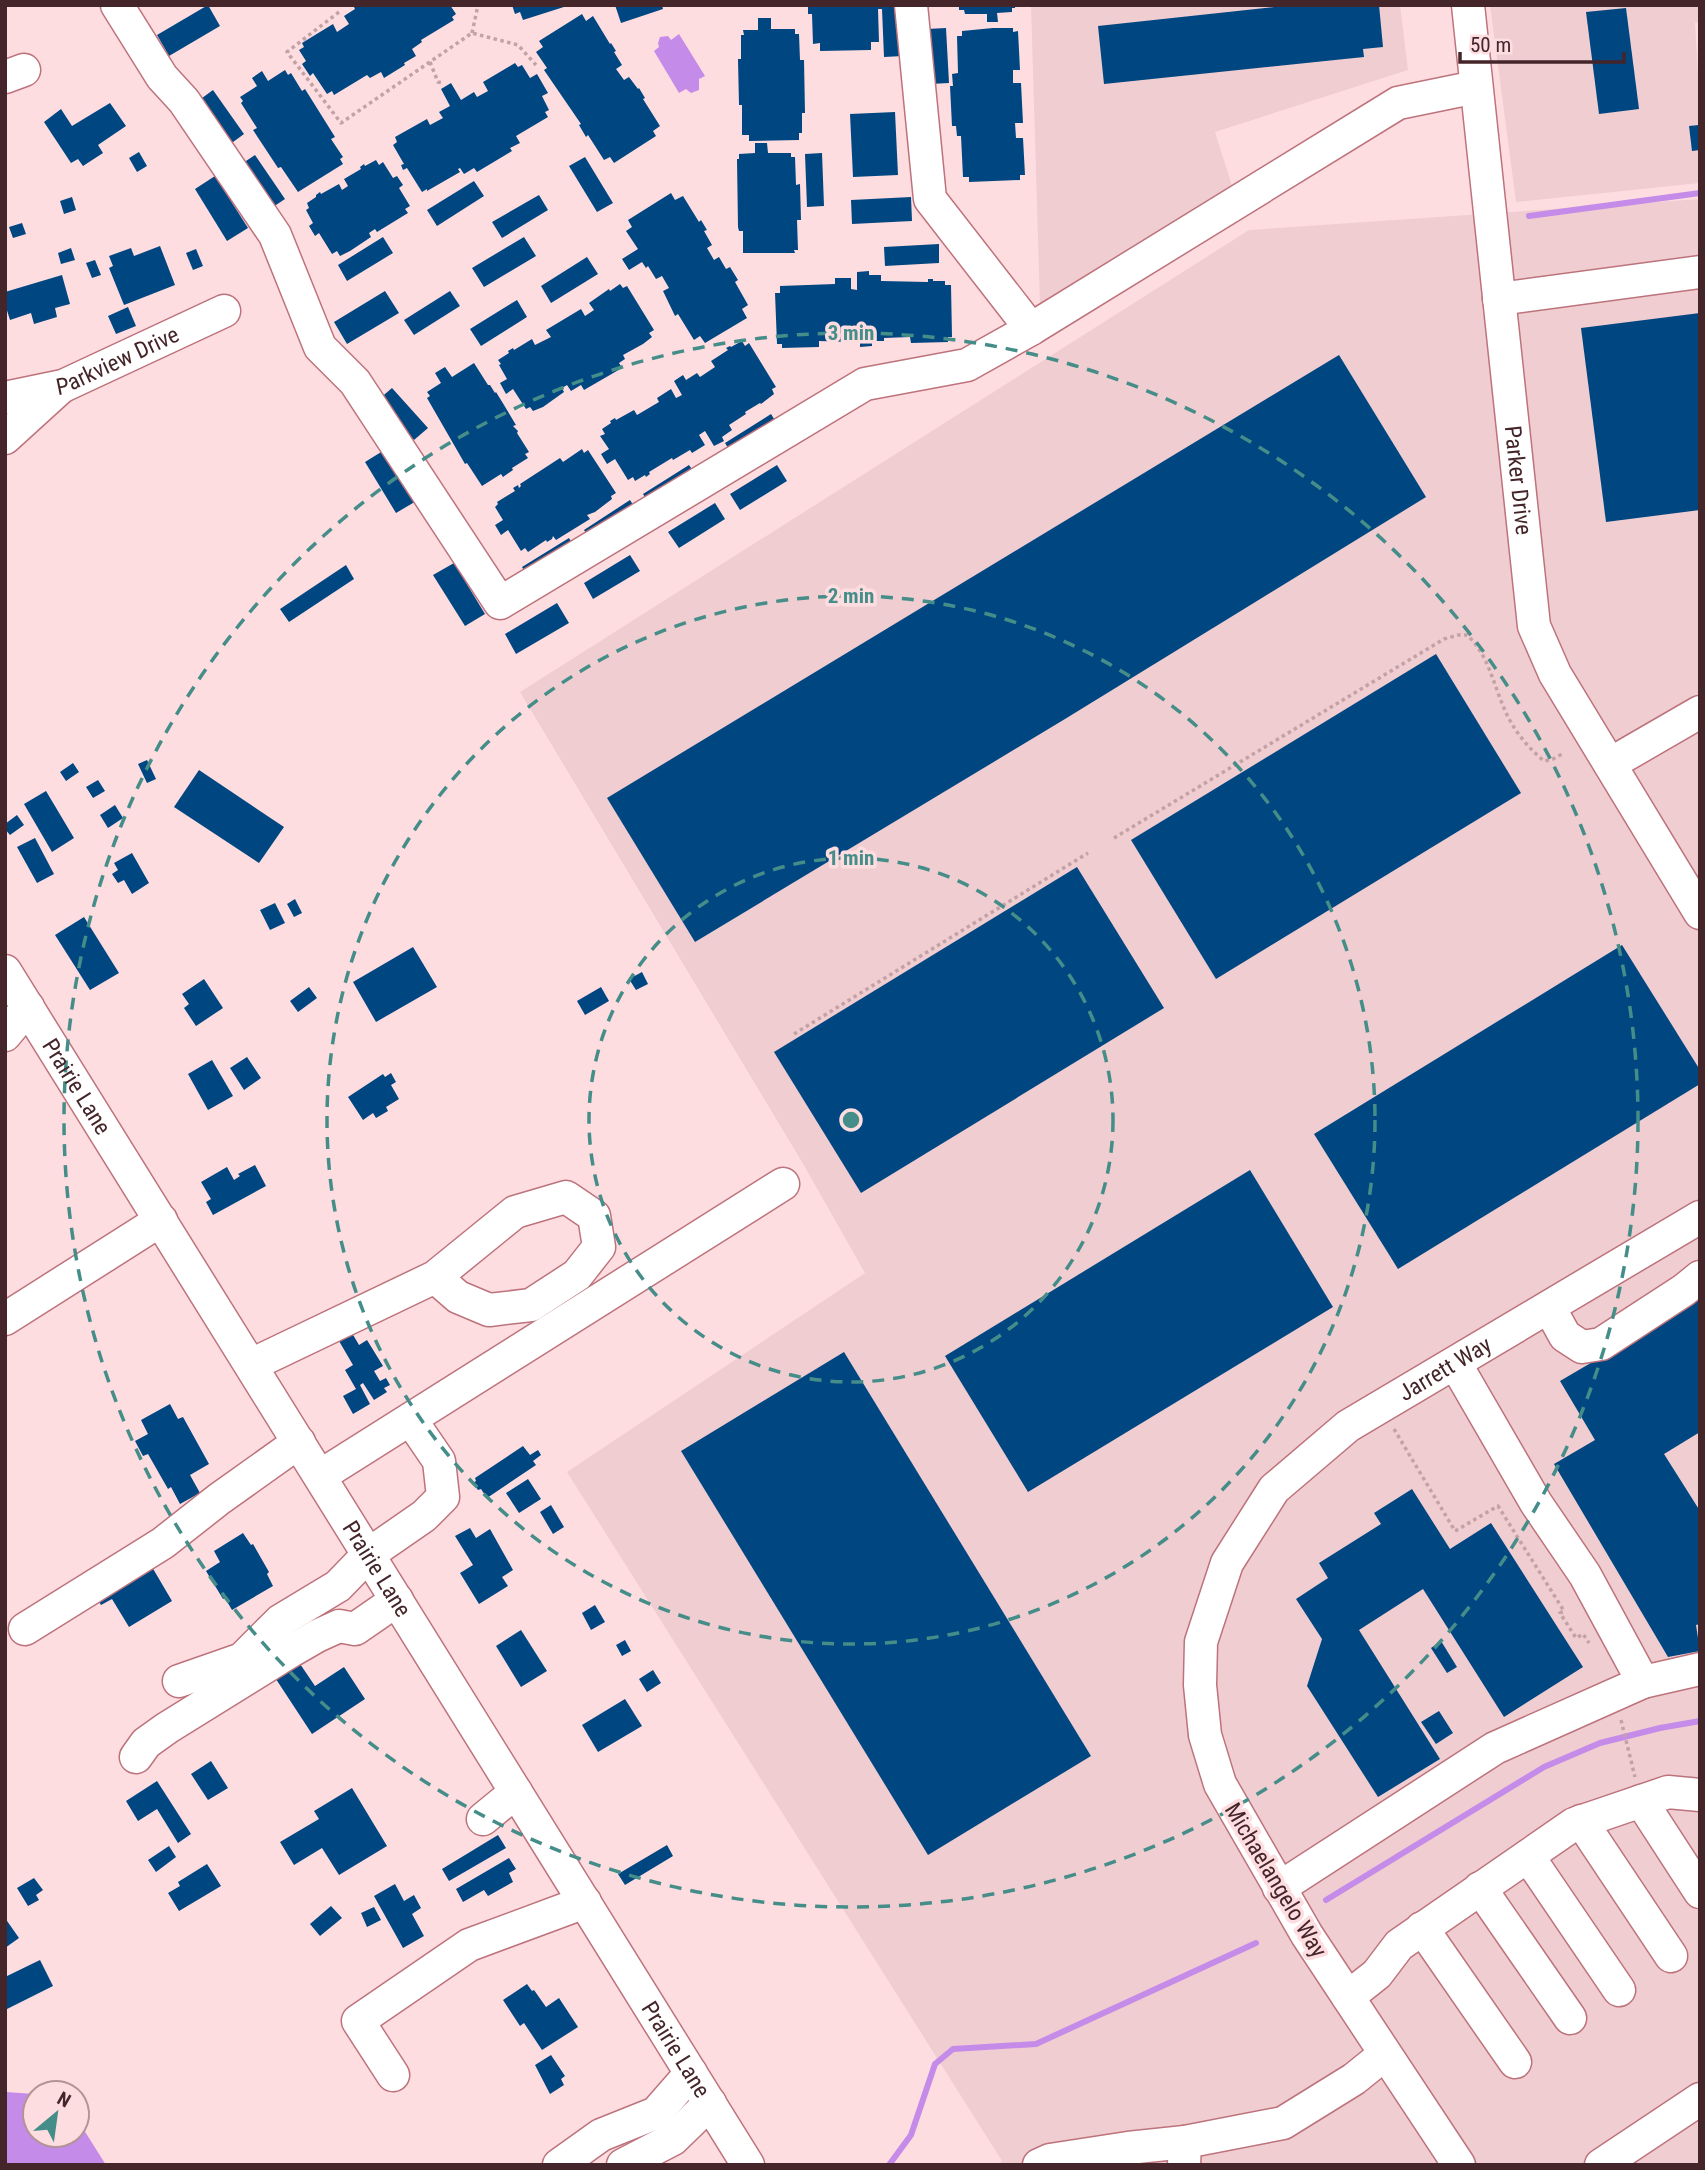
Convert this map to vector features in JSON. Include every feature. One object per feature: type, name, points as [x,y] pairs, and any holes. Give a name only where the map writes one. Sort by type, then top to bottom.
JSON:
[{"type":"street","points":[[117,5],[162,77],[184,101],[275,235],[320,347],[355,382],[500,603],[865,384],[967,365],[1398,103],[1476,87]]},
{"type":"street","points":[[911,5],[930,199],[1031,328]]},
{"type":"street","name":"Parker Drive","points":[[1468,5],[1534,626],[1555,674],[1700,913]]},
{"type":"street","points":[[1499,299],[1700,272]]},
{"type":"street","name":"Parkview Drive","points":[[5,398],[63,386],[224,311]]},
{"type":"street","points":[[5,438],[63,386]]},
{"type":"street","points":[[1610,764],[1700,712]]},
{"type":"street","name":"Prairie Lane","points":[[5,971],[748,2165]]},
{"type":"street","points":[[5,1035],[28,1007]]},
{"type":"street","points":[[320,1476],[783,1184]]},
{"type":"street","points":[[251,1365],[435,1277],[515,1212],[566,1197],[594,1216],[599,1247],[577,1275],[531,1305],[489,1310],[458,1297],[435,1277]]},
{"type":"street","points":[[5,1319],[161,1220]]},
{"type":"street","name":"Jarrett Way","points":[[1227,1563],[1274,1489],[1348,1426],[1549,1307],[1695,1230]]},
{"type":"street","points":[[1549,1307],[1565,1336],[1582,1347],[1601,1344],[1700,1277]]},
{"type":"street","points":[[1455,1363],[1536,1503],[1585,1574],[1643,1682]]},
{"type":"street","points":[[179,1681],[242,1659],[280,1621],[338,1586],[369,1554],[424,1517],[443,1497],[439,1461],[411,1420]]},
{"type":"street","points":[[25,1629],[163,1543],[299,1442]]},
{"type":"street","name":"Michaelangelo Way","points":[[1227,1563],[1201,1642],[1200,1685],[1205,1735],[1220,1784],[1279,1888],[1459,2165]]},
{"type":"street","points":[[136,1757],[146,1743],[167,1728],[291,1651],[340,1626],[355,1629],[397,1600]]},
{"type":"street","points":[[1279,1888],[1495,1748],[1643,1682],[1700,1669]]},
{"type":"street","points":[[482,1819],[516,1792]]},
{"type":"street","points":[[1348,1997],[1377,1974],[1399,1945],[1574,1824],[1668,1792],[1700,1796]]},
{"type":"street","points":[[1641,1801],[1700,1892]]},
{"type":"street","points":[[1581,1822],[1671,1956]]},
{"type":"street","points":[[1528,1856],[1619,1990]]},
{"type":"street","points":[[1480,1888],[1570,2018]]},
{"type":"street","points":[[393,2075],[358,2021],[469,1945],[585,1902]]},
{"type":"street","points":[[1422,1928],[1515,2063]]},
{"type":"street","points":[[1039,2165],[1049,2160],[1184,2153],[1283,2123],[1354,2079],[1385,2054]]},
{"type":"street","points":[[559,2165],[601,2135],[656,2113],[691,2073]]},
{"type":"street","points":[[1601,2165],[1700,2099]]},
{"type":"street","points":[[623,2165],[673,2139],[710,2103]]},
{"type":"path","points":[[339,12],[287,52],[341,122],[472,33],[478,5]]},
{"type":"path","points":[[472,33],[518,45],[536,65]]},
{"type":"path","points":[[430,62],[439,82],[443,83]]},
{"type":"path","points":[[1114,838],[1444,639],[1458,635],[1467,635],[1474,641],[1484,657],[1504,709],[1535,754],[1544,761],[1562,754]]},
{"type":"path","points":[[794,1034],[1088,853]]},
{"type":"path","points":[[1394,1429],[1455,1531],[1497,1506],[1564,1611],[1560,1613],[1576,1638],[1583,1634],[1591,1645]]},
{"type":"path","points":[[1621,1720],[1634,1770]]},
{"type":"shaded area","points":[[1031,5],[1400,5],[1408,70],[1215,132],[1234,192],[1040,306]]},
{"type":"shaded area","points":[[1490,5],[1700,5],[1700,22],[1695,23],[1700,106],[1700,183],[1516,202]]},
{"type":"shaded area","points":[[679,34],[705,76],[699,79],[699,90],[691,93],[686,89],[679,93],[654,51],[659,47],[660,37],[668,36],[671,40]]},
{"type":"shaded area","points":[[1700,199],[1700,2165],[998,2165],[1002,2161],[567,1472],[865,1273],[802,1162],[520,692],[1249,230]]},
{"type":"shaded area","points":[[6,2092],[21,2093],[21,2149],[91,2149],[91,2141],[106,2165],[5,2165]]},
{"type":"building","points":[[208,5],[220,26],[169,56],[157,35]]},
{"type":"building","points":[[353,5],[450,5],[456,14],[452,17],[454,20],[421,40],[422,42],[412,49],[416,56],[404,63],[405,65],[384,78],[381,72],[370,78],[367,75],[334,95],[332,91],[327,94],[313,73],[310,76],[302,64],[306,61],[299,50],[304,47],[302,43],[333,24],[337,32],[349,24],[344,16],[355,9]]},
{"type":"building","points":[[512,5],[567,6],[523,20],[520,12],[515,14]]},
{"type":"building","points":[[615,5],[662,5],[663,9],[621,23]]},
{"type":"building","points":[[808,5],[900,5],[903,56],[884,57],[882,9],[878,9],[879,42],[871,42],[871,50],[820,51],[820,43],[813,44],[812,14],[808,14]]},
{"type":"building","points":[[959,5],[1015,5],[1015,8],[1012,8],[1012,12],[997,13],[998,22],[987,22],[987,14],[965,14],[964,10],[959,10]]},
{"type":"building","points":[[1293,5],[1379,5],[1383,47],[1363,49],[1364,57],[1104,84],[1098,26]]},
{"type":"building","points":[[1626,8],[1639,109],[1599,114],[1586,12]]},
{"type":"building","points":[[582,14],[586,21],[593,16],[616,51],[614,52],[622,65],[616,69],[624,80],[629,77],[639,88],[660,126],[653,131],[656,136],[614,163],[610,157],[604,160],[588,135],[586,137],[579,125],[581,124],[544,70],[547,68],[536,52],[543,47],[539,41]]},
{"type":"building","points":[[758,18],[771,18],[771,29],[795,29],[795,34],[799,34],[800,60],[804,60],[805,113],[802,113],[802,133],[799,133],[799,140],[749,141],[749,135],[742,135],[738,59],[741,59],[741,35],[744,35],[743,30],[758,30]]},
{"type":"building","points":[[946,28],[949,83],[930,84],[927,29]]},
{"type":"building","points":[[1013,28],[1013,32],[1018,31],[1020,70],[1013,70],[1013,83],[1021,83],[1023,123],[1015,123],[1016,138],[1023,138],[1025,175],[1020,175],[1020,180],[969,182],[969,177],[963,177],[961,136],[957,136],[956,126],[952,126],[950,86],[953,86],[952,74],[958,73],[957,36],[962,36],[962,31]]},
{"type":"building","points":[[515,63],[518,67],[522,65],[530,78],[537,74],[548,93],[542,96],[549,110],[545,112],[548,117],[516,136],[520,143],[510,148],[512,151],[477,172],[474,168],[464,174],[460,168],[460,172],[422,192],[407,168],[403,170],[401,165],[404,164],[393,145],[397,142],[395,137],[427,119],[430,125],[443,118],[439,112],[450,106],[441,89],[451,83],[461,100],[474,92],[477,97],[488,91],[483,82]]},
{"type":"building","points":[[285,70],[288,75],[291,73],[302,91],[305,89],[335,137],[331,139],[343,157],[340,159],[343,164],[298,192],[253,130],[257,128],[240,97],[257,86],[252,78],[262,71],[268,81]]},
{"type":"building","points":[[213,90],[244,134],[229,145],[198,101]]},
{"type":"building","points":[[110,103],[126,126],[98,145],[103,153],[83,166],[78,159],[71,163],[44,122],[61,109],[72,126]]},
{"type":"building","points":[[895,112],[898,175],[853,177],[850,114]]},
{"type":"building","points":[[1699,125],[1700,150],[1692,151],[1689,126]]},
{"type":"building","points":[[755,143],[767,143],[768,153],[791,153],[791,157],[795,157],[796,185],[800,184],[801,220],[797,220],[798,250],[794,250],[795,253],[743,253],[743,231],[739,231],[738,227],[737,159],[739,154],[755,153]]},
{"type":"building","points":[[139,152],[147,166],[137,172],[129,158]]},
{"type":"building","points":[[822,153],[824,206],[807,207],[805,154]]},
{"type":"building","points":[[255,155],[285,199],[270,209],[240,165]]},
{"type":"building","points":[[585,157],[613,203],[597,212],[569,166]]},
{"type":"building","points":[[376,160],[379,165],[383,162],[393,178],[397,176],[403,185],[399,188],[410,206],[405,209],[408,213],[377,232],[375,229],[369,233],[371,237],[350,251],[340,256],[337,251],[332,254],[319,233],[315,236],[309,226],[313,223],[306,210],[309,208],[307,203],[320,192],[321,194],[339,184],[342,190],[348,186],[344,179],[361,169],[364,164],[365,166]]},
{"type":"building","points":[[215,176],[248,228],[227,241],[195,189]]},
{"type":"building","points":[[474,181],[484,196],[437,226],[427,210]]},
{"type":"building","points":[[671,193],[675,200],[683,196],[699,222],[701,220],[712,245],[707,248],[714,260],[719,257],[726,269],[730,267],[748,305],[742,309],[747,318],[705,343],[700,336],[694,340],[678,314],[675,316],[663,291],[669,288],[662,276],[656,279],[642,262],[629,270],[622,259],[638,249],[626,231],[632,227],[628,220]]},
{"type":"building","points":[[539,195],[548,210],[502,238],[492,222]]},
{"type":"building","points":[[72,197],[76,210],[64,214],[60,201]]},
{"type":"building","points":[[911,197],[912,221],[852,224],[851,200]]},
{"type":"building","points":[[22,223],[26,234],[13,238],[9,227]]},
{"type":"building","points":[[383,237],[393,253],[347,281],[338,265]]},
{"type":"building","points":[[524,237],[536,256],[484,287],[472,268]]},
{"type":"building","points":[[939,244],[939,263],[885,266],[884,247]]},
{"type":"building","points":[[160,246],[175,285],[124,305],[109,268],[113,266],[109,256],[131,248],[134,256]]},
{"type":"building","points":[[71,248],[75,260],[61,264],[58,253]]},
{"type":"building","points":[[196,249],[203,266],[193,270],[186,253]]},
{"type":"building","points":[[587,257],[598,274],[551,303],[541,286]]},
{"type":"building","points":[[95,260],[101,275],[92,278],[86,263]]},
{"type":"building","points":[[869,271],[869,275],[881,275],[881,281],[928,282],[928,279],[933,279],[951,285],[952,337],[948,337],[948,342],[911,343],[910,337],[884,338],[884,341],[872,341],[872,346],[860,347],[860,330],[852,330],[852,342],[819,341],[819,347],[782,348],[782,344],[777,344],[775,293],[780,293],[780,286],[835,284],[835,278],[851,278],[851,289],[857,290],[857,272]]},
{"type":"building","points":[[62,275],[70,304],[55,308],[57,317],[34,324],[31,313],[10,320],[5,304],[5,292]]},
{"type":"building","points":[[620,284],[623,288],[627,286],[654,330],[649,333],[652,337],[623,355],[625,359],[619,363],[622,368],[584,390],[581,385],[571,391],[567,385],[562,388],[564,392],[533,411],[530,407],[526,409],[513,389],[506,394],[500,383],[507,379],[498,360],[509,353],[508,351],[532,339],[535,345],[551,337],[546,330],[581,309],[585,316],[594,310],[589,303]]},
{"type":"building","points":[[385,291],[399,313],[347,344],[334,322]]},
{"type":"building","points":[[450,291],[460,306],[414,335],[404,320]]},
{"type":"building","points":[[517,300],[527,317],[481,346],[470,329]]},
{"type":"building","points":[[128,307],[136,326],[116,334],[108,316]]},
{"type":"building","points":[[1700,313],[1700,510],[1606,522],[1581,328]]},
{"type":"building","points":[[742,341],[745,346],[749,343],[776,387],[772,389],[774,394],[729,425],[732,430],[722,437],[724,441],[714,446],[705,431],[699,435],[705,445],[692,453],[690,450],[673,460],[672,458],[649,472],[646,477],[645,475],[635,481],[633,477],[628,480],[615,459],[607,464],[601,454],[609,449],[600,436],[605,434],[602,429],[611,423],[610,421],[634,410],[637,415],[659,402],[657,398],[671,389],[676,398],[682,395],[674,381],[683,375],[686,380],[697,373],[700,377],[715,367],[711,361],[728,350],[726,348]]},
{"type":"building","points":[[1339,355],[1426,497],[695,942],[607,798]]},
{"type":"building","points":[[474,363],[488,385],[496,392],[529,452],[525,454],[528,458],[512,468],[513,470],[482,486],[467,463],[465,464],[427,398],[430,396],[427,392],[441,383],[435,373],[445,367],[452,377]]},
{"type":"building","points":[[392,388],[428,428],[414,440],[378,400]]},
{"type":"building","points":[[771,414],[781,430],[735,459],[725,443]]},
{"type":"building","points":[[386,449],[418,500],[396,513],[365,462]]},
{"type":"building","points":[[582,449],[584,453],[588,450],[616,493],[595,512],[587,515],[590,519],[556,540],[553,536],[528,552],[525,548],[521,551],[508,530],[501,535],[495,525],[503,520],[495,507],[497,502],[515,491],[513,488],[518,485],[519,488],[520,484],[560,458],[563,462]]},
{"type":"building","points":[[689,465],[700,481],[653,510],[643,494]]},
{"type":"building","points":[[777,465],[787,481],[740,510],[730,494]]},
{"type":"building","points":[[630,500],[641,517],[594,546],[584,530]]},
{"type":"building","points":[[715,503],[725,519],[679,548],[668,532]]},
{"type":"building","points":[[569,538],[579,555],[532,584],[522,567]]},
{"type":"building","points":[[630,555],[640,571],[593,599],[584,583]]},
{"type":"building","points":[[454,563],[485,614],[465,626],[433,575]]},
{"type":"building","points":[[346,565],[354,579],[289,622],[280,609]]},
{"type":"building","points":[[557,603],[569,623],[516,654],[505,634]]},
{"type":"building","points":[[1436,654],[1521,793],[1216,979],[1131,840]]},
{"type":"building","points":[[147,760],[156,779],[147,783],[138,764]]},
{"type":"building","points":[[73,763],[79,772],[66,781],[60,772]]},
{"type":"building","points":[[199,770],[284,827],[259,863],[174,807]]},
{"type":"building","points":[[98,780],[105,791],[93,798],[86,787]]},
{"type":"building","points":[[46,791],[74,838],[52,852],[24,804]]},
{"type":"building","points":[[115,805],[123,818],[108,828],[100,815]]},
{"type":"building","points":[[17,815],[24,825],[10,835],[5,824]]},
{"type":"building","points":[[35,838],[54,874],[37,883],[17,847]]},
{"type":"building","points":[[132,853],[149,883],[132,894],[124,880],[118,883],[112,874],[118,870],[114,863]]},
{"type":"building","points":[[1077,867],[1164,1008],[861,1193],[774,1052]]},
{"type":"building","points":[[295,899],[302,913],[294,917],[287,904]]},
{"type":"building","points":[[275,903],[285,923],[270,930],[260,910]]},
{"type":"building","points":[[84,917],[119,973],[90,990],[55,935]]},
{"type":"building","points":[[1622,945],[1700,1070],[1700,1084],[1398,1269],[1314,1134]]},
{"type":"building","points":[[413,947],[437,987],[376,1022],[353,982]]},
{"type":"building","points":[[642,972],[648,984],[636,990],[629,979]]},
{"type":"building","points":[[204,979],[223,1008],[196,1026],[184,1008],[189,1004],[182,994]]},
{"type":"building","points":[[309,987],[317,998],[298,1012],[290,1001]]},
{"type":"building","points":[[601,987],[609,1001],[585,1015],[577,1001]]},
{"type":"building","points":[[247,1057],[261,1078],[244,1090],[230,1068]]},
{"type":"building","points":[[212,1060],[233,1096],[208,1110],[188,1074]]},
{"type":"building","points":[[391,1073],[396,1082],[391,1085],[399,1099],[386,1107],[388,1111],[376,1118],[373,1113],[363,1120],[348,1097],[383,1074],[385,1077]]},
{"type":"building","points":[[255,1165],[266,1186],[213,1215],[206,1202],[211,1199],[201,1182],[227,1167],[234,1180],[240,1176],[238,1174]]},
{"type":"building","points":[[1250,1170],[1333,1307],[1028,1492],[945,1356]]},
{"type":"building","points":[[1700,1299],[1700,1432],[1664,1454],[1700,1511],[1700,1624],[1696,1625],[1700,1651],[1668,1657],[1554,1464],[1595,1440],[1560,1381]]},
{"type":"building","points":[[352,1333],[359,1345],[367,1340],[383,1366],[374,1371],[380,1381],[386,1378],[390,1385],[384,1388],[387,1392],[374,1400],[363,1383],[360,1385],[370,1404],[353,1414],[343,1396],[356,1389],[345,1370],[353,1365],[339,1341]]},
{"type":"building","points":[[844,1352],[1091,1756],[928,1855],[681,1451]]},
{"type":"building","points":[[170,1404],[178,1419],[183,1417],[209,1464],[190,1475],[200,1493],[180,1504],[148,1454],[143,1456],[135,1441],[148,1434],[141,1420]]},
{"type":"building","points":[[523,1446],[530,1455],[538,1450],[541,1455],[533,1461],[536,1465],[487,1498],[473,1483],[475,1478]]},
{"type":"building","points":[[528,1479],[541,1499],[519,1513],[506,1493]]},
{"type":"building","points":[[1412,1489],[1450,1549],[1491,1523],[1583,1667],[1504,1717],[1423,1589],[1359,1630],[1440,1759],[1378,1797],[1307,1686],[1322,1639],[1296,1599],[1328,1578],[1319,1563],[1381,1524],[1374,1513]]},
{"type":"building","points":[[551,1505],[564,1527],[553,1534],[540,1512]]},
{"type":"building","points":[[470,1528],[476,1538],[490,1529],[513,1570],[502,1577],[508,1586],[479,1604],[460,1573],[473,1565],[455,1536]]},
{"type":"building","points":[[243,1533],[251,1545],[253,1544],[269,1572],[267,1574],[273,1586],[232,1610],[206,1571],[220,1562],[214,1551]]},
{"type":"building","points":[[152,1567],[172,1601],[129,1627],[112,1599],[101,1605],[98,1600]]},
{"type":"building","points":[[595,1605],[605,1622],[591,1630],[582,1613]]},
{"type":"building","points":[[521,1630],[547,1671],[521,1687],[496,1646]]},
{"type":"building","points":[[625,1640],[631,1651],[622,1656],[616,1645]]},
{"type":"building","points":[[1441,1641],[1457,1667],[1447,1673],[1431,1648]]},
{"type":"building","points":[[296,1658],[315,1686],[344,1667],[365,1699],[312,1734],[272,1673]]},
{"type":"building","points":[[653,1670],[661,1683],[647,1692],[639,1679]]},
{"type":"building","points":[[625,1699],[642,1726],[598,1752],[582,1725]]},
{"type":"building","points":[[1439,1711],[1453,1733],[1436,1744],[1421,1722]]},
{"type":"building","points":[[211,1761],[228,1788],[208,1800],[191,1774]]},
{"type":"building","points":[[157,1781],[191,1834],[178,1843],[157,1809],[138,1821],[126,1801]]},
{"type":"building","points":[[352,1788],[387,1846],[339,1875],[322,1848],[294,1865],[280,1842],[319,1819],[314,1811]]},
{"type":"building","points":[[498,1835],[506,1848],[449,1881],[442,1869]]},
{"type":"building","points":[[667,1845],[673,1856],[625,1885],[618,1874]]},
{"type":"building","points":[[169,1846],[176,1857],[156,1872],[148,1860]]},
{"type":"building","points":[[509,1858],[516,1869],[509,1873],[513,1882],[488,1896],[484,1890],[463,1902],[456,1889]]},
{"type":"building","points":[[207,1864],[221,1886],[179,1911],[168,1893],[180,1886],[178,1882]]},
{"type":"building","points":[[34,1878],[43,1890],[36,1895],[39,1900],[28,1906],[17,1888]]},
{"type":"building","points":[[395,1884],[404,1901],[414,1895],[421,1908],[412,1914],[424,1936],[403,1948],[374,1896]]},
{"type":"building","points":[[331,1906],[342,1918],[320,1936],[310,1924]]},
{"type":"building","points":[[374,1907],[381,1920],[367,1927],[361,1913]]},
{"type":"building","points":[[5,1918],[19,1938],[5,1948]]},
{"type":"building","points":[[40,1960],[53,1986],[5,2010],[5,1977]]},
{"type":"building","points":[[527,1984],[546,2007],[559,1998],[578,2027],[542,2050],[524,2023],[520,2026],[503,2000]]},
{"type":"building","points":[[551,2055],[565,2076],[561,2079],[564,2085],[550,2094],[535,2065]]},
{"type":"waterway","points":[[1529,216],[1700,193]]},
{"type":"waterway","points":[[1326,1900],[1544,1767],[1600,1743],[1700,1721]]},
{"type":"waterway","points":[[889,2165],[911,2135],[935,2064],[953,2049],[1036,2044],[1256,1943]]}]
